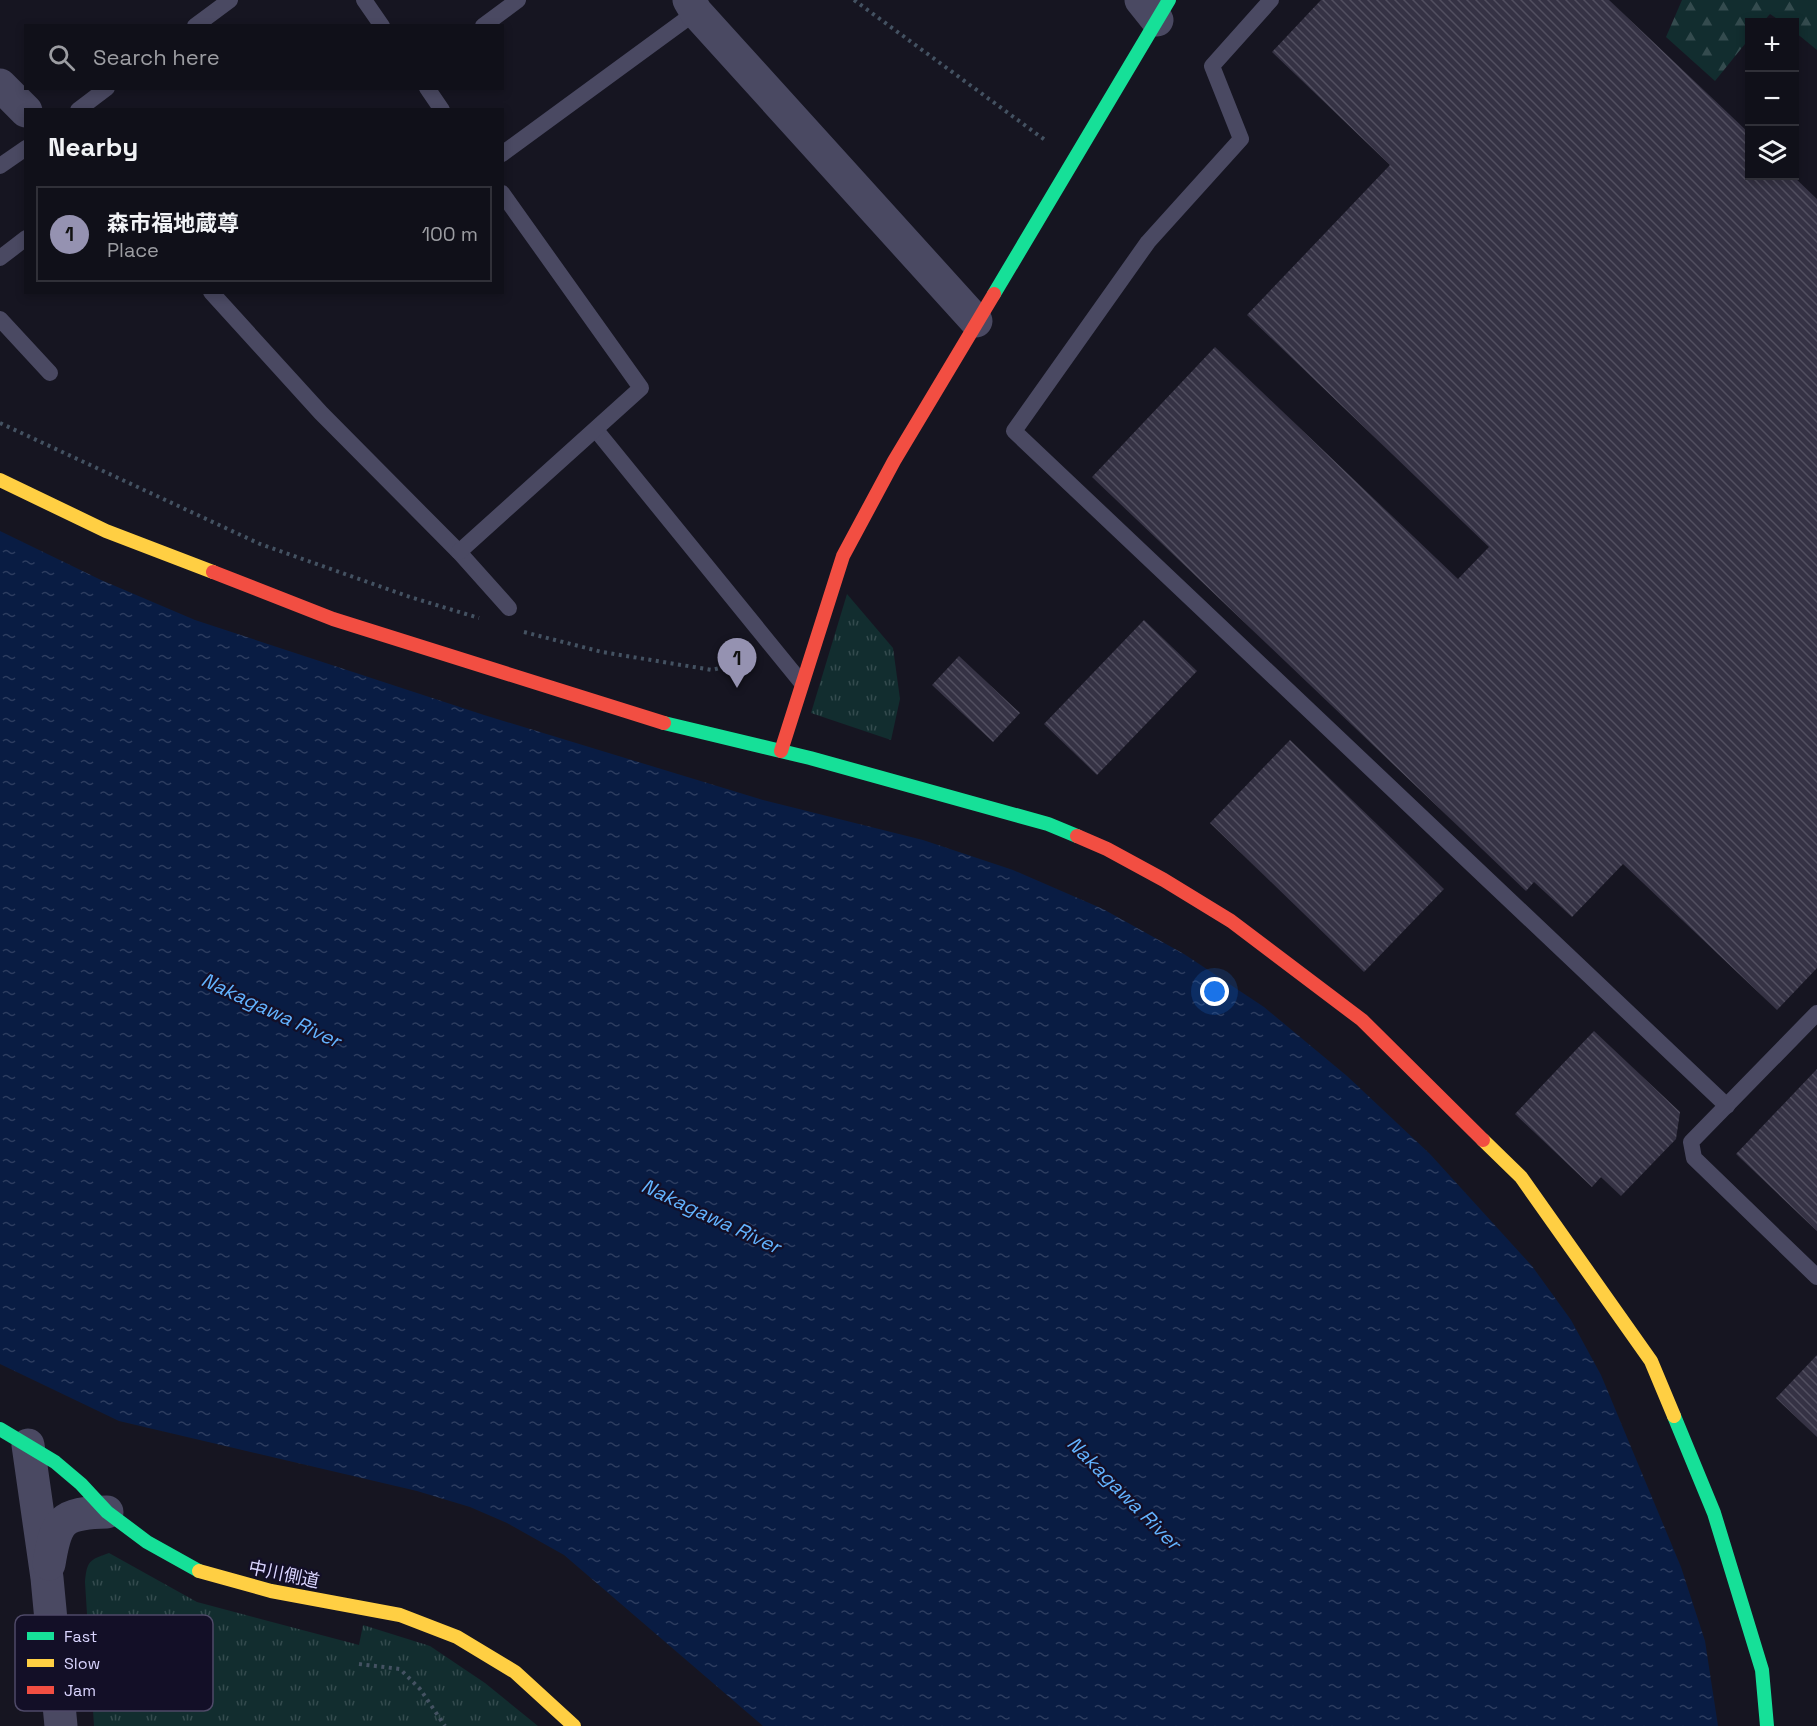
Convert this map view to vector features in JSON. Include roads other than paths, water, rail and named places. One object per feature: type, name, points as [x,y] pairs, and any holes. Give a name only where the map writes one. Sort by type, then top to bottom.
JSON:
[{"type":"street","points":[[693,6],[976,321]]},
{"type":"street","points":[[781,751],[801,682],[843,556],[894,461],[1073,160],[1156,7]]},
{"type":"street","points":[[0,85],[24,109]]},
{"type":"street","points":[[0,480],[106,531],[333,619],[660,721],[781,751],[1048,824],[1107,849],[1164,880],[1231,921],[1362,1020],[1521,1177],[1651,1361],[1714,1513],[1762,1670],[1767,1726]]},
{"type":"street","name":"中川側道","points":[[0,1429],[56,1462],[107,1512],[147,1542],[200,1572],[271,1591],[400,1615],[457,1637],[514,1672],[574,1726]]},
{"type":"street","points":[[28,1445],[50,1615]]},
{"type":"street","points":[[47,1578],[54,1538],[61,1521],[69,1516],[107,1512]]},
{"type":"street","points":[[59,1711],[60,1726]]},
{"type":"lane","points":[[198,24],[230,0]]},
{"type":"lane","points":[[364,0],[381,24]]},
{"type":"lane","points":[[486,24],[518,0]]},
{"type":"lane","points":[[1271,0],[1212,66],[1240,139],[1148,242],[1014,430],[1727,1106]]},
{"type":"lane","points":[[504,152],[693,6]]},
{"type":"lane","points":[[81,108],[104,90]]},
{"type":"lane","points":[[428,90],[441,108]]},
{"type":"lane","points":[[0,166],[24,149]]},
{"type":"lane","points":[[459,552],[641,388],[504,195]]},
{"type":"lane","points":[[0,258],[24,240]]},
{"type":"lane","points":[[213,294],[321,413],[459,552],[509,608]]},
{"type":"lane","points":[[0,319],[50,373]]},
{"type":"lane","points":[[596,430],[801,682]]},
{"type":"lane","points":[[1817,1013],[1691,1142],[1694,1158],[1817,1277]]},
{"type":"water","name":"Nakagawa River","points":[[0,531],[101,580],[195,620],[484,715],[763,800],[923,840],[1013,870],[1103,909],[1184,954],[1264,1007],[1347,1076],[1430,1154],[1532,1266],[1571,1320],[1601,1375],[1681,1567],[1705,1641],[1718,1726],[763,1726],[564,1555],[507,1523],[470,1507],[417,1491],[119,1421],[0,1364]]},
{"type":"place","name":"森市福地蔵尊","points":[[737,688]]}]
